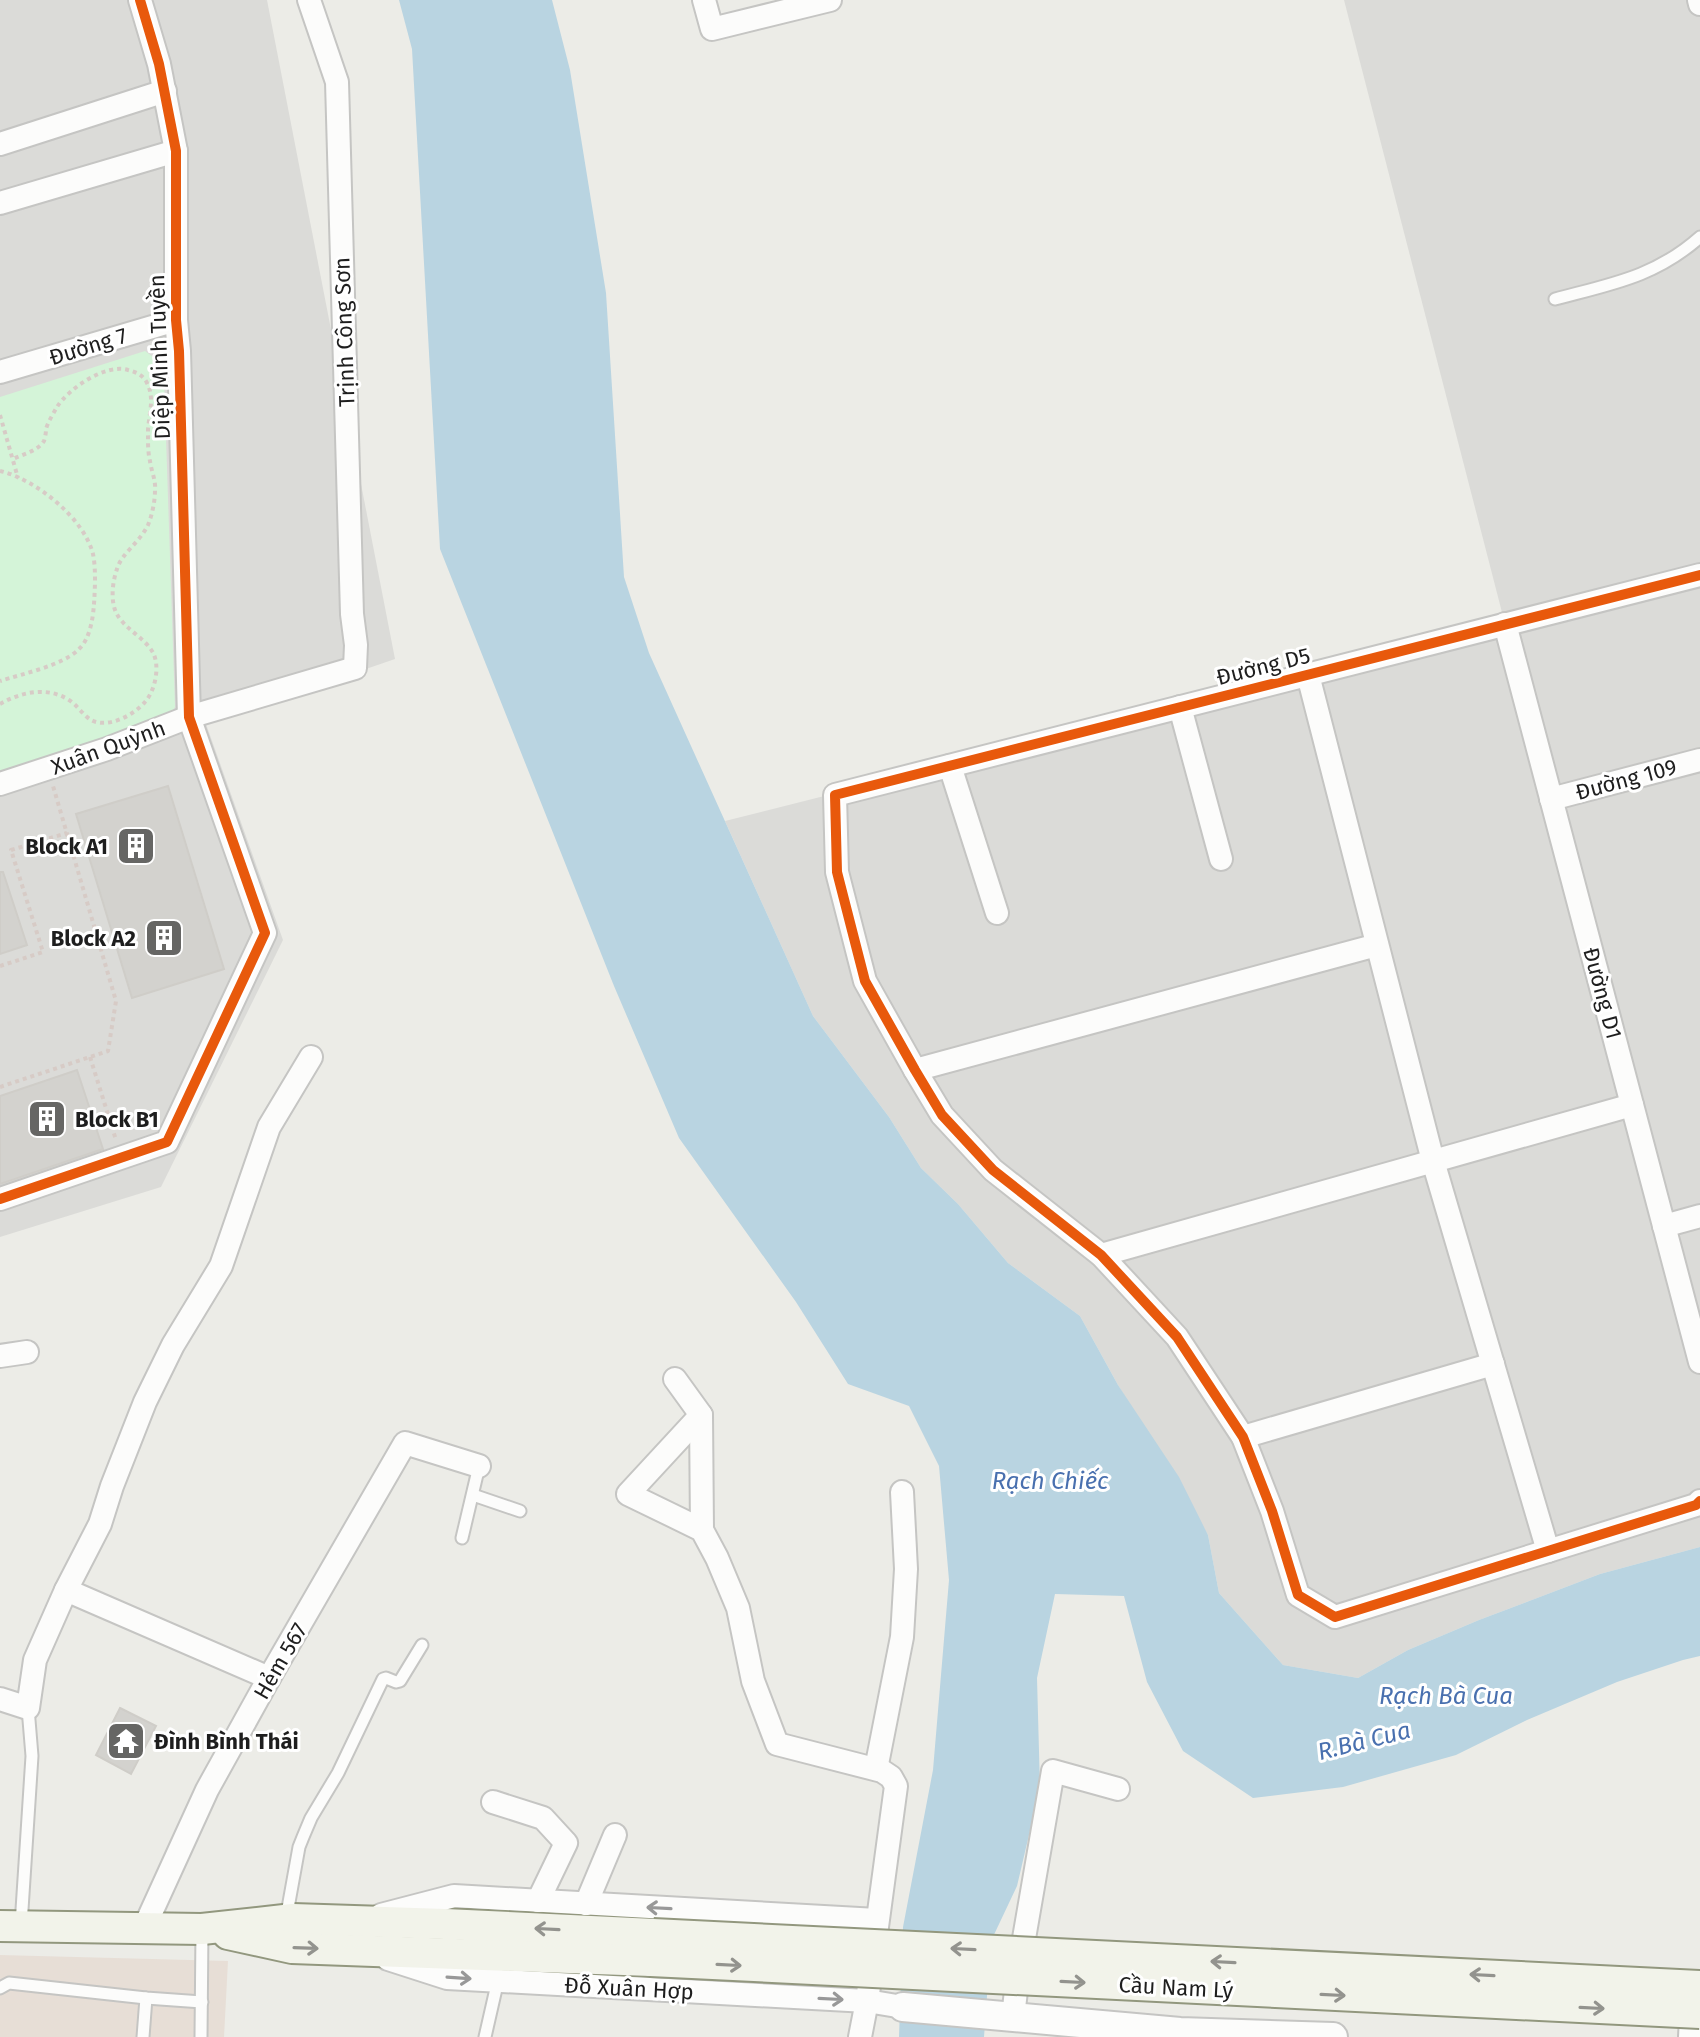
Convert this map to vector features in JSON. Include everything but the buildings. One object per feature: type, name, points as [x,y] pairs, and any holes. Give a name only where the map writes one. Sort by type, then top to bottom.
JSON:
[{"type":"main road","name":"Đỗ Xuân Hợp","points":[[10,1926],[202,1929],[286,1920],[358,1935],[652,1948]]},
{"type":"main road","name":"Đỗ Xuân Hợp","points":[[202,1929],[292,1948],[358,1935]]},
{"type":"main road","name":"Cầu Nam Lý","points":[[652,1948],[1700,1986]]},
{"type":"main road","name":"Cầu Nam Lý","points":[[652,1948],[1700,2013]]},
{"type":"street","name":"Diệp Minh Tuyền","points":[[0,1199],[167,1142],[265,933],[189,717],[176,320],[176,151],[159,64],[140,0]]},
{"type":"street","name":"Trịnh Công Sơn","points":[[309,0],[337,82],[355,668]]},
{"type":"street","points":[[704,0],[712,29],[830,0]]},
{"type":"street","points":[[0,144],[165,91]]},
{"type":"street","points":[[0,203],[176,151]]},
{"type":"street","name":"Đường 7","points":[[0,372],[176,320]]},
{"type":"street","name":"Đường D5","points":[[915,1070],[865,981],[837,872],[835,795],[1700,575]]},
{"type":"street","name":"Đường D1","points":[[1505,624],[1700,1362]]},
{"type":"street","name":"Xuân Quỳnh","points":[[0,784],[107,749],[189,717],[355,668]]},
{"type":"street","points":[[1308,675],[1433,1161],[1548,1551]]},
{"type":"street","points":[[1180,707],[1221,859]]},
{"type":"street","name":"Đường 109","points":[[1551,799],[1700,760]]},
{"type":"street","points":[[950,766],[997,913]]},
{"type":"street","points":[[1377,945],[915,1070],[942,1115],[993,1170],[1101,1255],[1177,1337],[1243,1437],[1272,1511],[1298,1595],[1335,1617],[1696,1505],[1700,1501]]},
{"type":"street","points":[[0,1699],[28,1708],[35,1660],[100,1524],[145,1402],[173,1345],[221,1266],[269,1127],[311,1057]]},
{"type":"street","points":[[1101,1255],[1632,1105]]},
{"type":"street","points":[[1664,1226],[1700,1216]]},
{"type":"street","points":[[0,1356],[27,1352]]},
{"type":"street","points":[[1243,1437],[1493,1364]]},
{"type":"street","points":[[675,1379],[701,1415],[702,1530],[738,1608],[753,1681],[777,1744],[882,1771],[891,1777],[896,1786],[860,2037]]},
{"type":"street","points":[[701,1415],[628,1494],[702,1530]]},
{"type":"street","name":"Hẻm 567","points":[[144,1928],[207,1790],[405,1443],[479,1466]]},
{"type":"street","points":[[876,1769],[902,1637],[906,1569],[902,1492]]},
{"type":"street","points":[[66,1590],[269,1678]]},
{"type":"street","points":[[1030,2025],[1018,1973],[1053,1771],[1118,1789]]},
{"type":"street","points":[[493,1802],[543,1818],[566,1843],[538,1901]]},
{"type":"street","points":[[586,1904],[615,1835]]},
{"type":"street","name":"Đỗ Xuân Hợp","points":[[358,1935],[454,1896],[877,1920]]},
{"type":"street","name":"Đỗ Xuân Hợp","points":[[358,1935],[447,1978],[867,2001],[903,2007]]},
{"type":"street","points":[[1690,2037],[1693,1986],[1700,1976]]},
{"type":"street","points":[[903,2007],[980,2015],[1030,2025],[1333,2037]]},
{"type":"lane","points":[[1555,299],[1641,275],[1668,263],[1700,237]]},
{"type":"lane","points":[[462,1538],[479,1466]]},
{"type":"lane","points":[[473,1495],[520,1511]]},
{"type":"lane","points":[[286,1920],[299,1847],[311,1818],[338,1773],[383,1679],[400,1681],[422,1645]]},
{"type":"lane","points":[[10,1926],[32,1756],[28,1708]]},
{"type":"lane","points":[[201,2037],[202,1929]]},
{"type":"lane","points":[[485,2037],[498,1980]]},
{"type":"lane","points":[[0,1988],[9,1983],[202,2002]]},
{"type":"lane","points":[[143,2037],[146,1998]]},
{"type":"path","points":[[0,704],[27,692],[47,693],[66,698],[90,719],[105,723],[133,712],[153,692],[156,673],[153,651],[116,615],[113,592],[119,562],[137,543],[153,509],[156,488],[149,458],[151,395],[148,384],[142,376],[124,368],[100,373],[79,385],[59,403],[49,420],[43,442],[13,459]]},
{"type":"path","points":[[0,415],[18,478]]},
{"type":"path","points":[[0,471],[18,478],[56,502],[74,520],[93,554],[94,607],[83,646],[70,658],[0,681]]},
{"type":"path","points":[[0,1087],[108,1051],[116,1001],[47,769]]},
{"type":"path","points":[[0,966],[43,952],[11,850],[67,833]]},
{"type":"path","points":[[90,1057],[122,1157]]},
{"type":"shaded area","points":[[0,0],[267,0],[395,659],[206,724],[283,940],[161,1187],[0,1237]]},
{"type":"shaded area","points":[[1344,0],[1700,0],[1700,1547],[1600,1574],[1479,1620],[1408,1650],[1358,1678],[1283,1665],[1219,1593],[1208,1535],[1080,1316],[1008,1263],[958,1204],[921,1168],[889,1117],[813,1016],[725,821],[1505,624]]},
{"type":"shaded area","points":[[0,1955],[228,1961],[224,2037],[0,2037]]},
{"type":"green space","points":[[145,351],[160,362],[164,378],[175,707],[166,721],[0,776],[0,397]]},
{"type":"water","name":"Rạch Chiếc","points":[[399,0],[552,0],[570,70],[606,293],[624,577],[649,653],[813,1016],[889,1117],[921,1168],[958,1204],[1008,1263],[1080,1316],[1118,1385],[1179,1477],[1208,1535],[1219,1593],[1283,1665],[1358,1678],[1408,1650],[1479,1620],[1600,1574],[1700,1547],[1700,1656],[1617,1682],[1527,1720],[1456,1755],[1343,1787],[1253,1798],[1183,1751],[1147,1682],[1124,1596],[1055,1594],[1037,1678],[1040,1788],[1017,1886],[991,1941],[984,2037],[899,2037],[903,1927],[933,1770],[949,1580],[939,1466],[909,1406],[848,1384],[796,1302],[679,1138],[614,986],[440,549],[412,49]]},
{"type":"cycle path","points":[[0,1199],[167,1142],[265,933],[189,717],[176,320],[176,151],[159,64],[140,0]]},
{"type":"cycle path","points":[[1700,575],[835,795],[837,872],[865,981],[915,1070],[942,1115],[993,1170],[1101,1255],[1177,1337],[1243,1437],[1272,1511],[1298,1595],[1335,1617],[1696,1505],[1700,1501]]},
{"type":"place","name":"Block A1","points":[[136,846]]},
{"type":"place","name":"Block A2","points":[[164,938]]},
{"type":"place","name":"Block B1","points":[[47,1119]]},
{"type":"place","name":"Đình Bình Thái","points":[[126,1741]]},
{"type":"water label","name":"Rạch Bà Cua","points":[[1446,1696]]},
{"type":"water label","name":"R.Bà Cua","points":[[1364,1741]]}]
